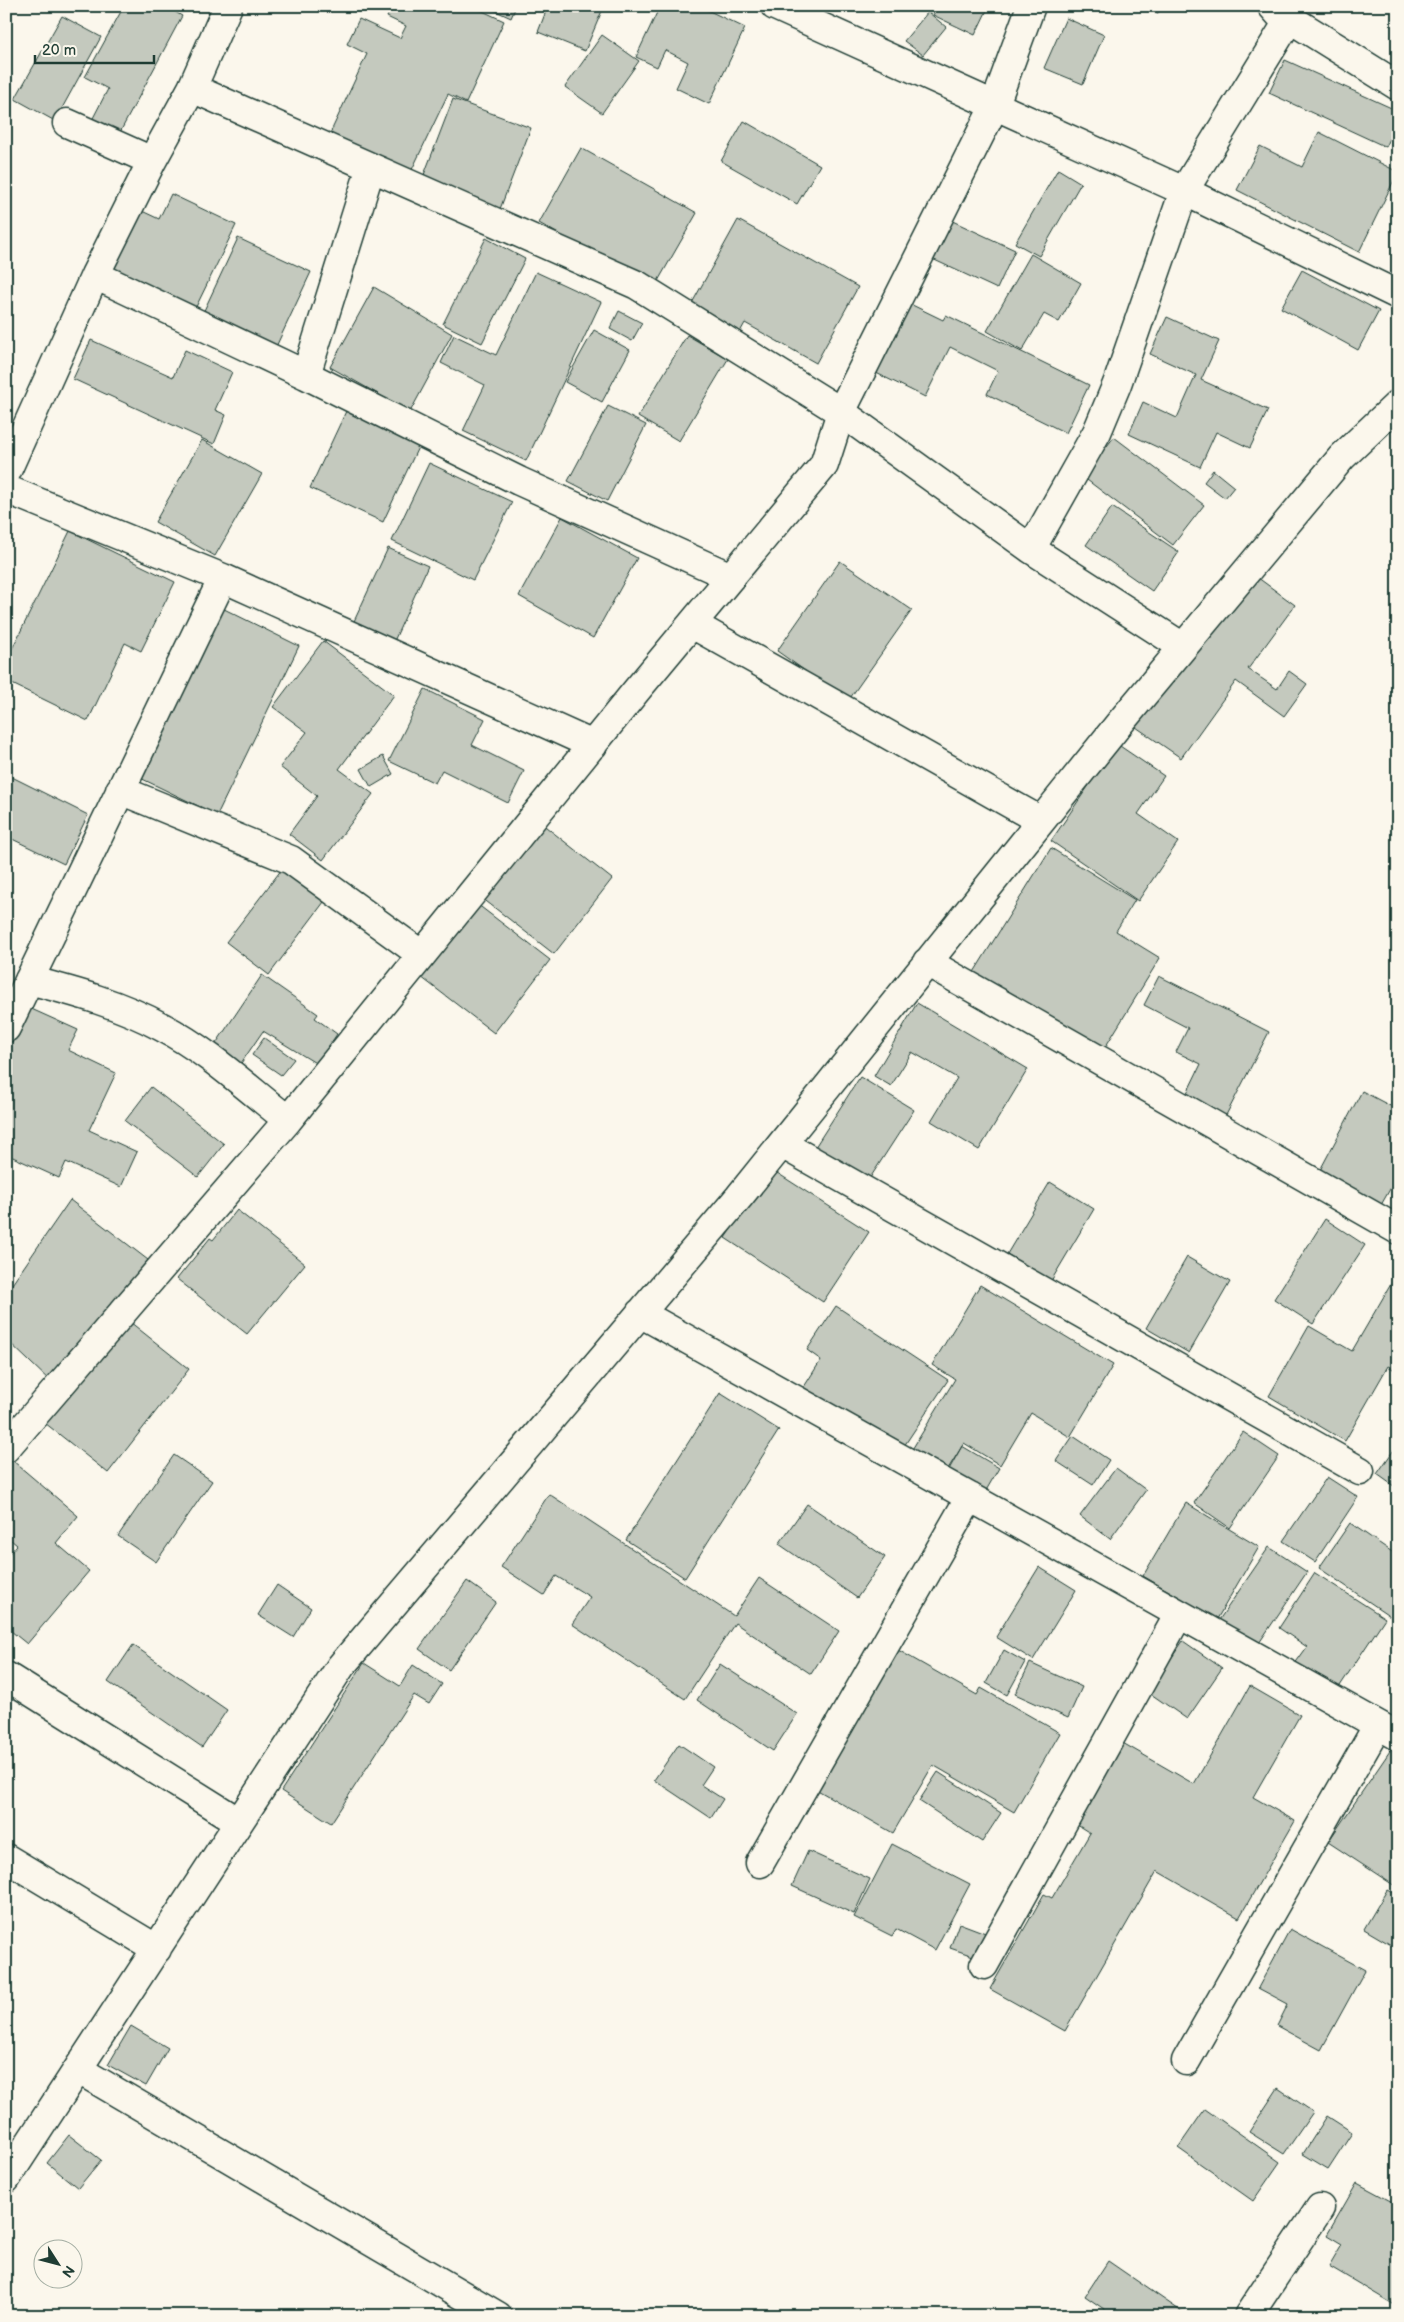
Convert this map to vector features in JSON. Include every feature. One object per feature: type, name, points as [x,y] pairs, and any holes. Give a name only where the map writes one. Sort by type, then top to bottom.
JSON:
[{"type":"street","points":[[6,473],[95,275],[152,161],[192,88],[228,6]]},
{"type":"street","points":[[6,1448],[288,1120],[824,465],[841,412],[994,106],[1031,6]]},
{"type":"street","points":[[786,8],[994,106],[1184,191],[1398,295]]},
{"type":"street","points":[[1031,550],[1104,416],[1117,384],[1184,191],[1291,15],[1398,86]]},
{"type":"street","points":[[192,88],[637,285],[841,412],[1031,550],[1184,647]]},
{"type":"street","points":[[66,123],[152,161]]},
{"type":"street","points":[[306,375],[371,168]]},
{"type":"street","points":[[95,275],[306,375],[520,481],[731,577]]},
{"type":"street","points":[[6,2179],[16,2144],[79,2070],[341,1666],[782,1144],[1041,821],[1342,458],[1398,404]]},
{"type":"street","points":[[6,489],[223,578],[593,745]]},
{"type":"street","points":[[6,1028],[223,578]]},
{"type":"street","points":[[692,624],[1041,821]]},
{"type":"street","points":[[120,790],[291,860],[422,955]]},
{"type":"street","points":[[927,962],[1398,1230]]},
{"type":"street","points":[[29,980],[95,998],[163,1027],[204,1054],[288,1120]]},
{"type":"street","points":[[782,1144],[1360,1471]]},
{"type":"street","points":[[640,1313],[1388,1730],[1186,2062]]},
{"type":"street","points":[[760,1863],[970,1497]]},
{"type":"street","points":[[984,1965],[1179,1614]]},
{"type":"street","points":[[6,1676],[239,1822]]},
{"type":"street","points":[[6,1858],[157,1949]]},
{"type":"street","points":[[79,2070],[498,2316]]},
{"type":"street","points":[[1248,2316],[1320,2208]]},
{"type":"building","points":[[124,6],[165,6],[182,16],[118,136],[91,122],[108,89],[85,77]]},
{"type":"building","points":[[392,6],[472,6],[504,21],[466,103],[448,94],[408,178],[327,140],[367,54],[347,44],[359,19],[400,38],[406,26],[387,17]]},
{"type":"building","points":[[485,6],[516,6],[511,18]]},
{"type":"building","points":[[548,6],[604,6],[585,51],[538,32]]},
{"type":"building","points":[[660,6],[699,6],[745,28],[709,104],[676,88],[688,62],[665,50],[657,67],[636,57]]},
{"type":"building","points":[[916,6],[932,6],[929,12]]},
{"type":"building","points":[[938,6],[989,6],[975,35],[933,15]]},
{"type":"building","points":[[1142,6],[1161,6],[1158,13]]},
{"type":"building","points":[[928,12],[946,27],[923,55],[904,41]]},
{"type":"building","points":[[62,16],[101,37],[55,121],[15,99]]},
{"type":"building","points":[[1066,18],[1104,35],[1083,84],[1044,68]]},
{"type":"building","points":[[602,35],[639,61],[602,113],[565,87]]},
{"type":"building","points":[[1285,60],[1398,111],[1398,122],[1386,147],[1269,93]]},
{"type":"building","points":[[453,99],[531,128],[500,209],[422,180]]},
{"type":"building","points":[[744,121],[820,165],[797,204],[721,161]]},
{"type":"building","points":[[1319,132],[1398,172],[1359,252],[1237,190],[1260,146],[1302,167]]},
{"type":"building","points":[[581,148],[697,213],[654,288],[539,223]]},
{"type":"building","points":[[1058,169],[1081,183],[1039,256],[1015,243]]},
{"type":"building","points":[[171,194],[236,225],[193,313],[111,274],[142,211],[159,219]]},
{"type":"building","points":[[946,218],[1015,250],[997,289],[928,257]]},
{"type":"building","points":[[738,220],[858,287],[816,363],[745,323],[740,332],[691,305]]},
{"type":"building","points":[[238,238],[311,272],[274,351],[201,317]]},
{"type":"building","points":[[486,238],[525,259],[482,343],[443,324]]},
{"type":"building","points":[[1031,254],[1081,283],[1059,322],[1044,314],[1022,351],[987,331]]},
{"type":"building","points":[[1302,270],[1379,311],[1358,350],[1281,308]]},
{"type":"building","points":[[536,272],[601,302],[526,461],[463,431],[485,385],[441,363],[454,335],[496,355]]},
{"type":"building","points":[[374,287],[452,334],[410,412],[330,367]]},
{"type":"building","points":[[904,301],[943,320],[946,315],[1089,385],[1066,433],[987,394],[998,371],[950,347],[925,397],[870,370]]},
{"type":"building","points":[[619,311],[642,323],[632,341],[610,329]]},
{"type":"building","points":[[1167,317],[1219,341],[1201,380],[1268,410],[1250,448],[1216,432],[1200,467],[1129,434],[1143,402],[1177,418],[1196,375],[1150,354]]},
{"type":"building","points":[[594,330],[630,350],[602,402],[565,382]]},
{"type":"building","points":[[687,335],[728,359],[679,441],[638,417]]},
{"type":"building","points":[[91,340],[173,377],[185,350],[232,372],[215,410],[226,415],[214,444],[73,379]]},
{"type":"building","points":[[608,406],[646,425],[607,501],[568,481]]},
{"type":"building","points":[[347,409],[420,443],[383,522],[310,488]]},
{"type":"building","points":[[1114,437],[1204,505],[1173,545],[1083,477]]},
{"type":"building","points":[[202,440],[262,474],[215,556],[155,522]]},
{"type":"building","points":[[429,463],[512,502],[473,580],[392,541]]},
{"type":"building","points":[[1213,470],[1234,487],[1225,498],[1204,482]]},
{"type":"building","points":[[1112,507],[1179,552],[1152,591],[1086,545]]},
{"type":"building","points":[[562,517],[637,558],[593,638],[519,596]]},
{"type":"building","points":[[70,531],[175,582],[141,651],[125,643],[88,721],[6,681],[6,661]]},
{"type":"building","points":[[388,548],[428,566],[390,650],[349,632]]},
{"type":"building","points":[[840,561],[912,610],[848,701],[777,651]]},
{"type":"building","points":[[1250,572],[1295,605],[1248,669],[1277,689],[1289,671],[1307,684],[1284,716],[1236,681],[1181,758],[1133,725]]},
{"type":"building","points":[[214,604],[299,646],[217,815],[132,774]]},
{"type":"building","points":[[323,641],[394,695],[339,769],[373,794],[323,860],[289,834],[317,796],[280,767],[307,732],[273,707]]},
{"type":"building","points":[[425,689],[485,719],[472,745],[524,771],[508,803],[442,770],[435,783],[389,761]]},
{"type":"building","points":[[1117,744],[1164,776],[1138,814],[1178,842],[1138,901],[1051,841]]},
{"type":"building","points":[[383,756],[393,774],[371,787],[361,769]]},
{"type":"building","points":[[6,774],[88,815],[64,864],[6,836]]},
{"type":"building","points":[[541,823],[612,879],[554,954],[482,898]]},
{"type":"building","points":[[1051,848],[1135,900],[1116,931],[1160,958],[1101,1054],[971,977]]},
{"type":"building","points":[[282,869],[324,902],[269,975],[226,942]]},
{"type":"building","points":[[477,904],[550,960],[494,1033],[421,977]]},
{"type":"building","points":[[262,975],[318,1014],[315,1018],[337,1034],[317,1064],[263,1031],[235,1072],[209,1054]]},
{"type":"building","points":[[1159,976],[1269,1032],[1224,1119],[1184,1099],[1201,1064],[1176,1052],[1188,1028],[1144,1005]]},
{"type":"building","points":[[917,1003],[1028,1069],[979,1150],[931,1121],[957,1078],[912,1052],[891,1086],[874,1076]]},
{"type":"building","points":[[27,1007],[78,1030],[68,1050],[116,1073],[89,1130],[137,1152],[121,1187],[66,1162],[59,1178],[6,1154],[6,1052]]},
{"type":"building","points":[[264,1038],[294,1059],[281,1075],[252,1055]]},
{"type":"building","points":[[860,1077],[914,1110],[868,1181],[815,1147]]},
{"type":"building","points":[[151,1087],[224,1144],[198,1177],[125,1121]]},
{"type":"building","points":[[1362,1091],[1398,1110],[1398,1175],[1381,1205],[1319,1172]]},
{"type":"building","points":[[771,1169],[869,1232],[823,1302],[725,1238]]},
{"type":"building","points":[[1050,1182],[1094,1209],[1051,1281],[1007,1254]]},
{"type":"building","points":[[70,1200],[148,1260],[53,1384],[6,1339],[6,1293]]},
{"type":"building","points":[[237,1210],[305,1264],[247,1334],[177,1279],[210,1238],[213,1240]]},
{"type":"building","points":[[1325,1219],[1365,1245],[1313,1324],[1274,1299]]},
{"type":"building","points":[[1187,1257],[1230,1282],[1189,1353],[1146,1328]]},
{"type":"building","points":[[1398,1272],[1398,1372],[1388,1366],[1345,1441],[1269,1396],[1309,1326],[1352,1351]]},
{"type":"building","points":[[980,1285],[1113,1365],[1070,1437],[1031,1413],[1000,1465],[964,1443],[943,1477],[908,1456],[955,1379],[932,1365]]},
{"type":"building","points":[[836,1306],[948,1380],[900,1452],[802,1390],[821,1360],[807,1350]]},
{"type":"building","points":[[125,1318],[189,1369],[108,1473],[45,1423]]},
{"type":"building","points":[[720,1393],[779,1430],[685,1578],[626,1540]]},
{"type":"building","points":[[1243,1432],[1279,1456],[1230,1528],[1194,1503]]},
{"type":"building","points":[[1073,1436],[1109,1460],[1093,1485],[1056,1461]]},
{"type":"building","points":[[1398,1444],[1398,1489],[1377,1474]]},
{"type":"building","points":[[962,1446],[999,1468],[984,1494],[947,1473]]},
{"type":"building","points":[[6,1455],[78,1516],[56,1543],[89,1571],[27,1644],[6,1627],[6,1608],[8,1605],[6,1604],[6,1557],[17,1545],[6,1536]]},
{"type":"building","points":[[174,1455],[212,1481],[156,1562],[118,1536]]},
{"type":"building","points":[[1116,1468],[1146,1490],[1110,1539],[1080,1516]]},
{"type":"building","points":[[1327,1477],[1358,1497],[1315,1562],[1283,1541]]},
{"type":"building","points":[[549,1494],[734,1616],[759,1578],[839,1631],[811,1674],[735,1623],[685,1699],[572,1624],[590,1597],[556,1576],[544,1595],[501,1567]]},
{"type":"building","points":[[1186,1503],[1259,1547],[1217,1619],[1143,1576]]},
{"type":"building","points":[[807,1504],[885,1557],[857,1598],[779,1544]]},
{"type":"building","points":[[1350,1523],[1398,1556],[1398,1610],[1393,1618],[1319,1568]]},
{"type":"building","points":[[1269,1547],[1307,1572],[1255,1649],[1217,1623]]},
{"type":"building","points":[[1039,1567],[1076,1590],[1033,1660],[996,1637]]},
{"type":"building","points":[[1315,1573],[1385,1618],[1336,1692],[1294,1665],[1307,1647],[1279,1628]]},
{"type":"building","points":[[467,1581],[496,1602],[449,1670],[419,1649]]},
{"type":"building","points":[[277,1585],[311,1608],[293,1637],[258,1615]]},
{"type":"building","points":[[1183,1641],[1222,1668],[1187,1719],[1148,1692]]},
{"type":"building","points":[[133,1645],[227,1710],[202,1747],[108,1682]]},
{"type":"building","points":[[898,1650],[977,1695],[981,1688],[1060,1733],[1014,1812],[933,1765],[893,1833],[814,1788]]},
{"type":"building","points":[[1004,1650],[1025,1662],[1007,1695],[986,1683]]},
{"type":"building","points":[[364,1663],[400,1686],[413,1665],[442,1684],[429,1704],[414,1695],[331,1823],[281,1791]]},
{"type":"building","points":[[1030,1663],[1082,1687],[1068,1718],[1015,1694]]},
{"type":"building","points":[[720,1664],[797,1714],[773,1751],[697,1700]]},
{"type":"building","points":[[1250,1686],[1300,1715],[1253,1797],[1295,1821],[1239,1918],[1157,1871],[1065,2031],[990,1989],[1044,1894],[1052,1898],[1090,1833],[1074,1823],[1121,1742],[1194,1784]]},
{"type":"building","points":[[679,1744],[713,1767],[701,1785],[723,1799],[711,1818],[654,1780]]},
{"type":"building","points":[[1394,1745],[1398,1747],[1398,1888],[1328,1842]]},
{"type":"building","points":[[938,1772],[1001,1813],[982,1842],[919,1801]]},
{"type":"building","points":[[892,1844],[970,1884],[935,1950],[896,1929],[892,1936],[854,1917]]},
{"type":"building","points":[[808,1851],[870,1879],[854,1914],[792,1886]]},
{"type":"building","points":[[1387,1890],[1398,1896],[1398,1949],[1364,1929]]},
{"type":"building","points":[[959,1923],[988,1934],[979,1958],[950,1948]]},
{"type":"building","points":[[1290,1929],[1365,1970],[1321,2050],[1277,2026],[1288,2004],[1258,1988]]},
{"type":"building","points":[[131,2026],[168,2048],[146,2086],[108,2065]]},
{"type":"building","points":[[1278,2088],[1313,2112],[1284,2154],[1249,2132]]},
{"type":"building","points":[[1205,2109],[1280,2162],[1253,2201],[1178,2148]]},
{"type":"building","points":[[1327,2116],[1352,2132],[1328,2169],[1303,2154]]},
{"type":"building","points":[[69,2135],[101,2160],[78,2188],[47,2163]]},
{"type":"building","points":[[1357,2183],[1398,2205],[1398,2307],[1329,2266],[1342,2244],[1327,2235]]},
{"type":"building","points":[[1108,2261],[1188,2316],[1114,2316],[1085,2296]]}]
